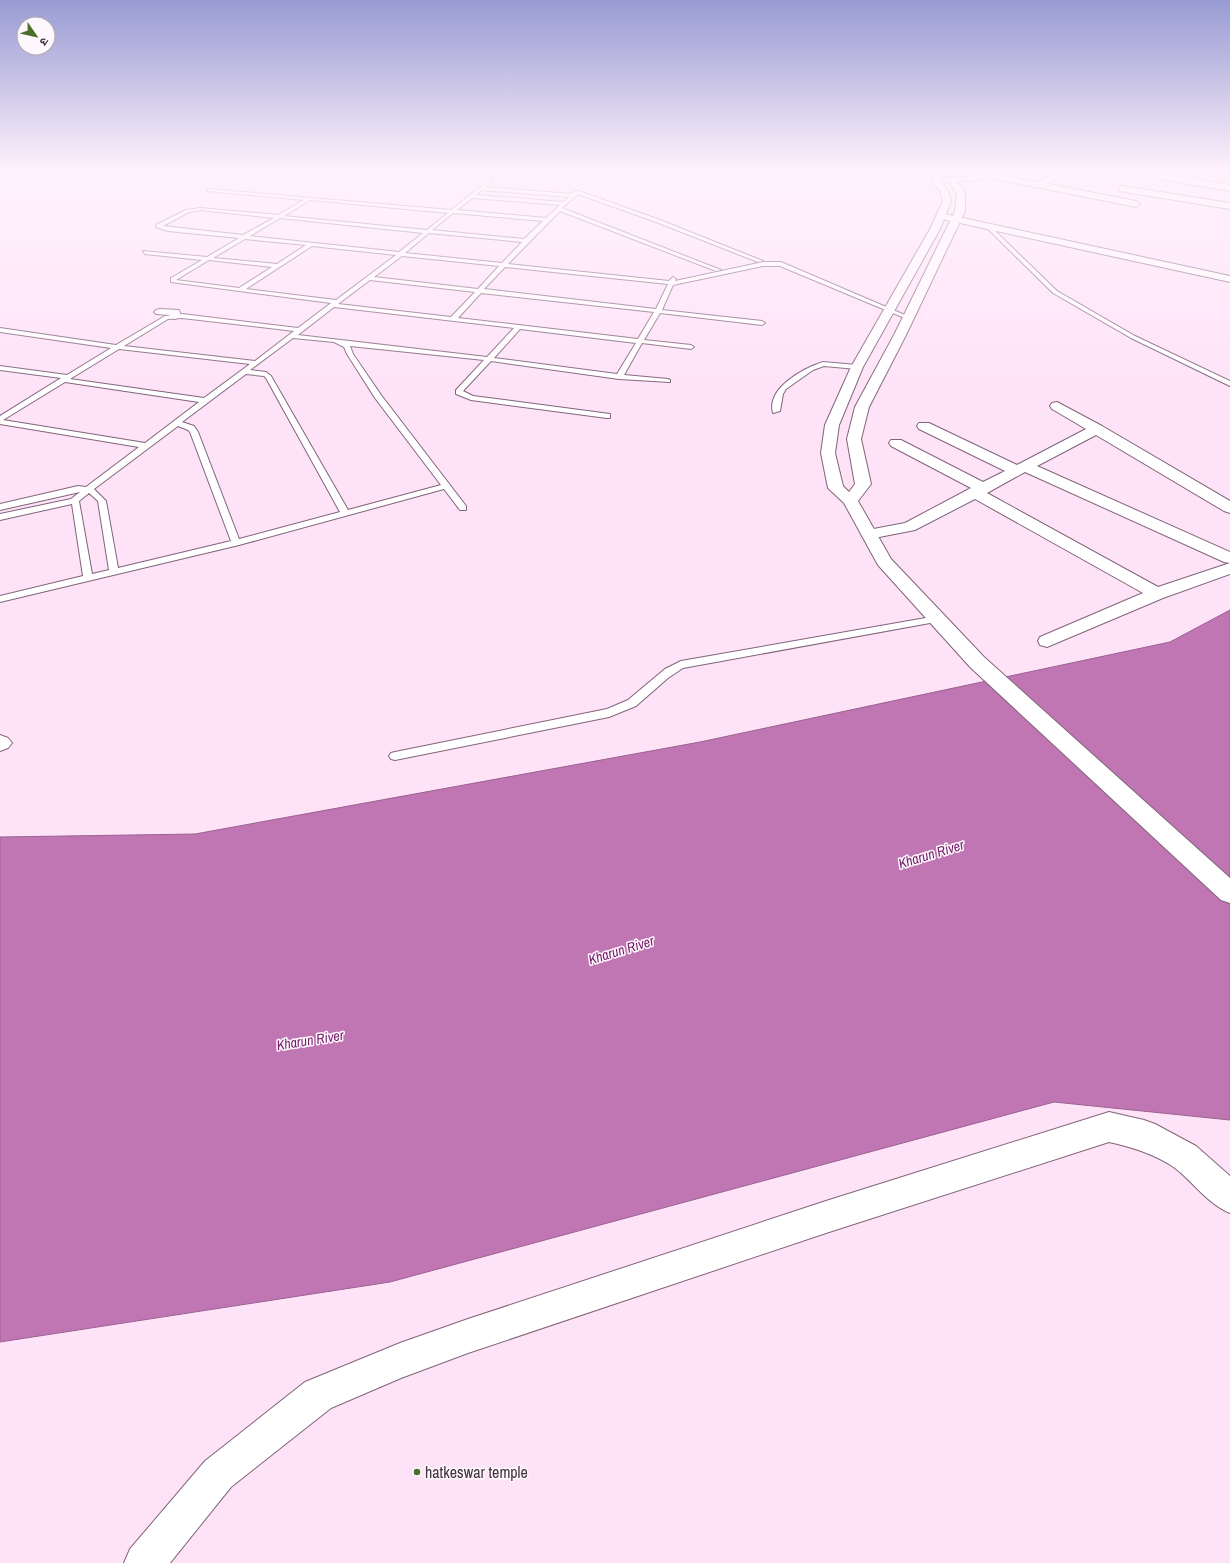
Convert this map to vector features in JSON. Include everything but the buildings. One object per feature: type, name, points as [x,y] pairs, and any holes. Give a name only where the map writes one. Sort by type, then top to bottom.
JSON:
[{"type":"street","points":[[927,243],[889,307],[857,367],[832,425],[828,453],[836,488],[850,501],[884,561],[977,662],[1230,893]]},
{"type":"street","points":[[850,501],[863,484],[854,439],[862,407],[910,316],[945,243]]},
{"type":"street","points":[[1064,243],[1230,278]]},
{"type":"street","points":[[160,312],[175,312],[175,316]]},
{"type":"street","points":[[1057,406],[1230,508]]},
{"type":"street","points":[[832,425],[857,428]]},
{"type":"street","points":[[924,426],[1230,558]]},
{"type":"street","points":[[869,534],[910,527],[1097,429]]},
{"type":"street","points":[[896,442],[1157,594]]},
{"type":"street","points":[[1047,641],[1157,594],[1230,568]]},
{"type":"street","points":[[144,1563],[218,1474],[318,1395],[400,1361],[468,1336],[826,1217],[1109,1127],[1144,1135],[1185,1157],[1230,1197]]},
{"type":"lane","points":[[235,243],[177,275],[173,281],[335,304],[691,347]]},
{"type":"lane","points":[[302,243],[662,281],[673,281],[763,264],[780,264],[889,307]]},
{"type":"lane","points":[[0,517],[73,501],[414,243]]},
{"type":"lane","points":[[453,319],[523,243]]},
{"type":"lane","points":[[649,243],[718,270]]},
{"type":"lane","points":[[713,243],[760,261]]},
{"type":"lane","points":[[1005,243],[1054,292],[1133,337],[1230,384]]},
{"type":"lane","points":[[240,290],[312,244]]},
{"type":"lane","points":[[145,252],[278,266]]},
{"type":"lane","points":[[619,377],[658,311],[673,281],[760,261],[776,260],[790,263],[910,316]]},
{"type":"lane","points":[[369,278],[762,323]]},
{"type":"lane","points":[[1,418],[161,320],[175,316],[300,330]]},
{"type":"lane","points":[[459,392],[459,390],[490,359],[518,327]]},
{"type":"lane","points":[[0,330],[116,347],[256,363]]},
{"type":"lane","points":[[292,336],[328,339],[342,343],[427,350],[619,377],[668,381]]},
{"type":"lane","points":[[342,343],[347,346],[350,354],[378,396],[463,508]]},
{"type":"lane","points":[[776,411],[779,394],[783,388],[811,369],[823,364],[857,367]]},
{"type":"lane","points":[[0,368],[207,401]]},
{"type":"lane","points":[[245,372],[266,374],[269,377],[345,513]]},
{"type":"lane","points":[[450,388],[471,398],[606,416]]},
{"type":"lane","points":[[1,418],[146,446]]},
{"type":"lane","points":[[177,423],[191,428],[194,432],[236,543]]},
{"type":"lane","points":[[0,599],[236,543],[445,486]]},
{"type":"lane","points":[[0,507],[62,491],[89,489],[96,492],[102,501],[114,572]]},
{"type":"lane","points":[[73,501],[77,506],[88,578]]},
{"type":"lane","points":[[394,756],[614,711],[626,707],[635,701],[670,669],[681,665],[937,619]]},
{"type":"water","name":"Kharun River","points":[[1230,610],[1230,1120],[1054,1102],[390,1282],[0,1342],[0,837],[195,834],[700,742],[1170,642]]},
{"type":"place","name":"hatkeswar temple","points":[[417,1472]]}]
